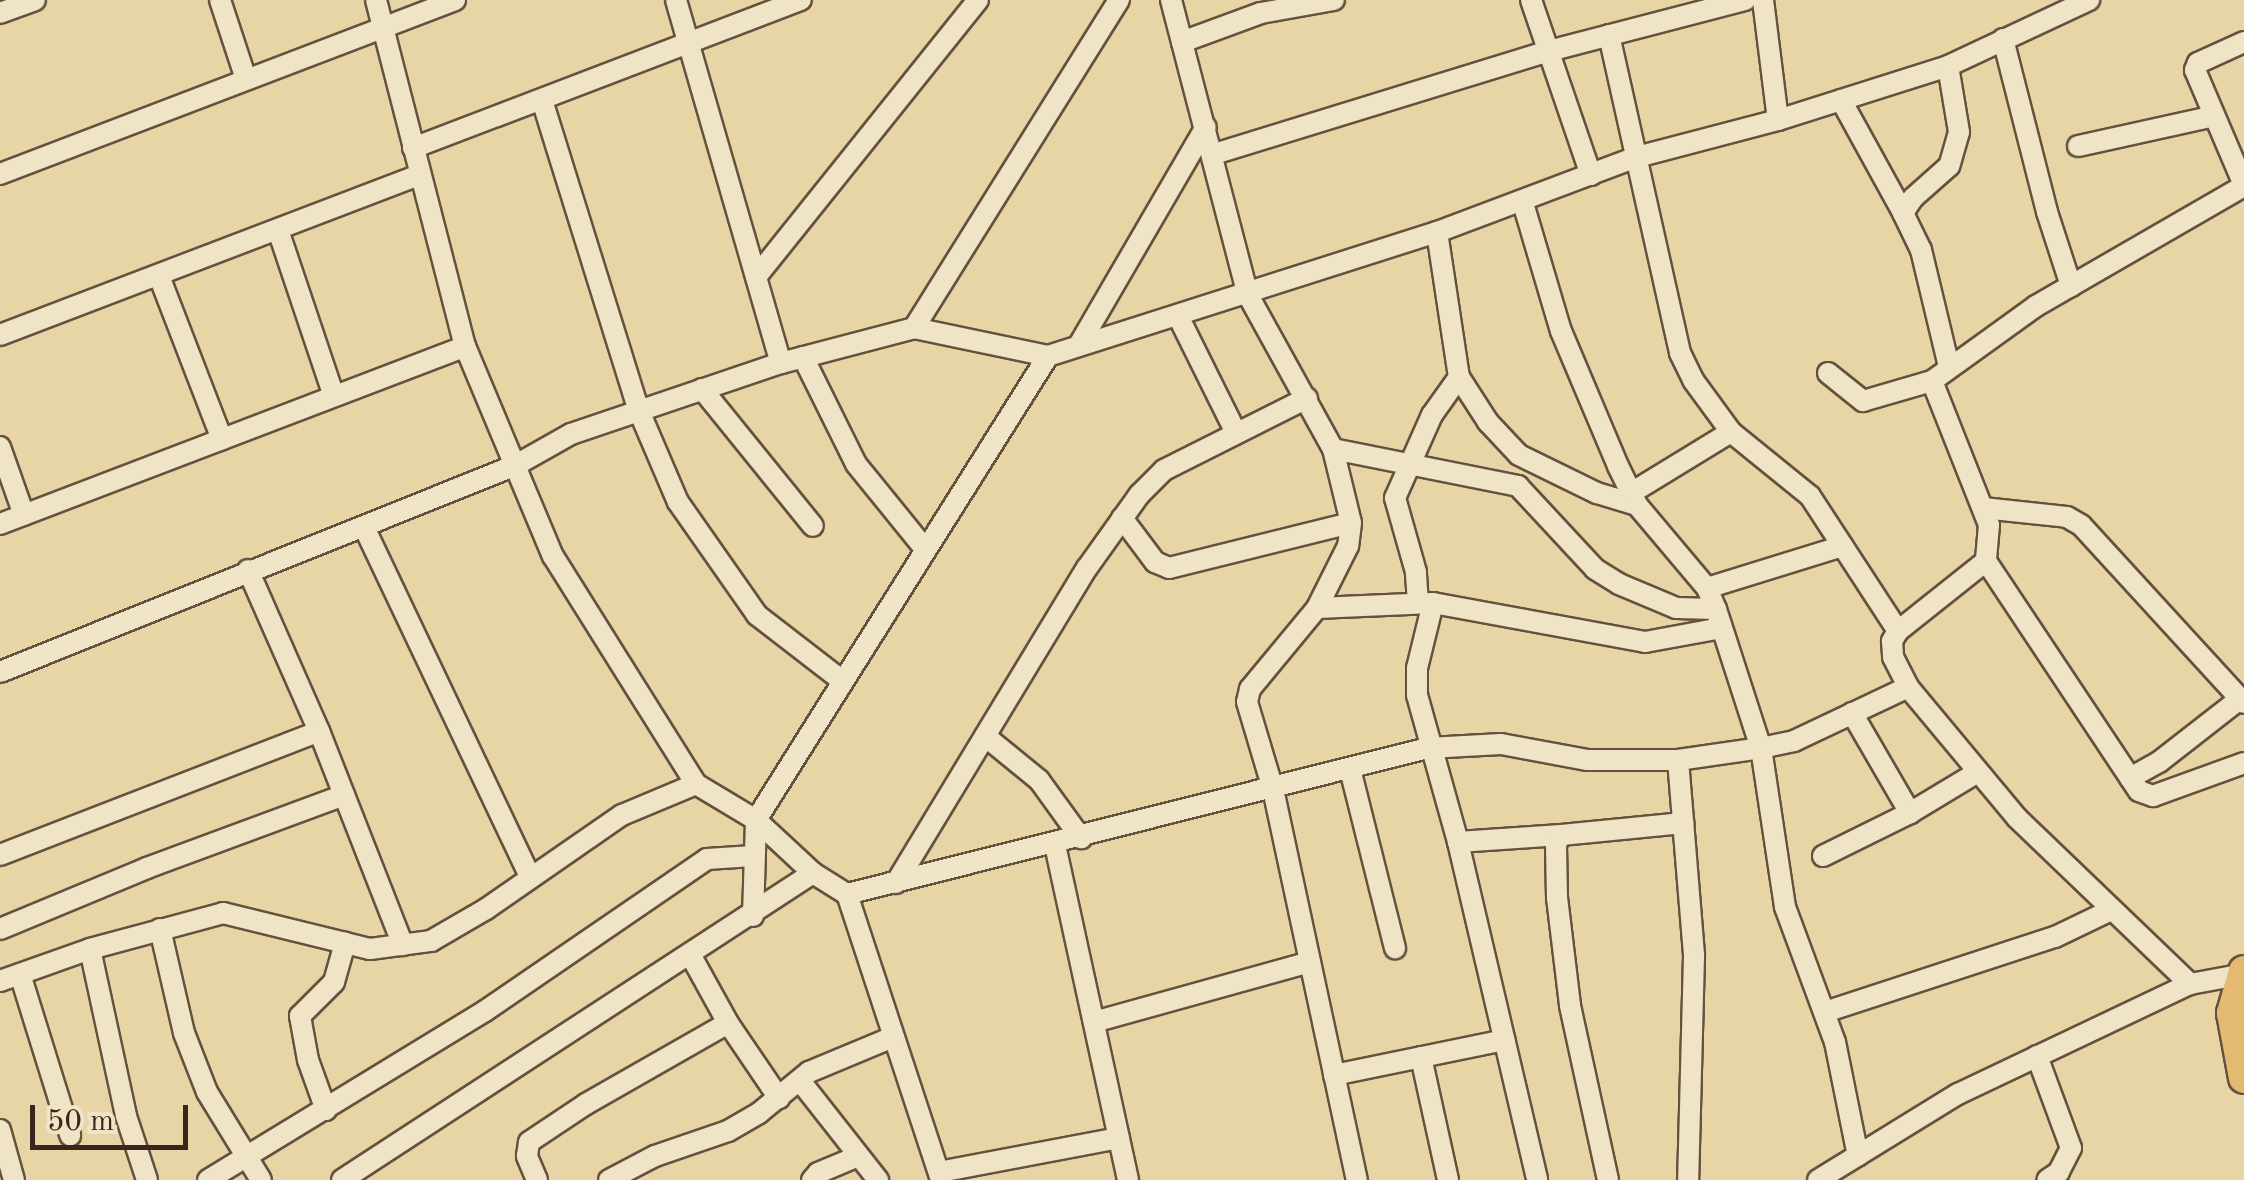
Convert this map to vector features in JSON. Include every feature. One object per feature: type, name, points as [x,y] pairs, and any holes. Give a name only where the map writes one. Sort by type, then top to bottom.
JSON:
[{"type":"highway","points":[[2244,973],[2232,1012],[2244,1078]]},
{"type":"street","points":[[0,13],[35,0]]},
{"type":"street","points":[[220,0],[246,79]]},
{"type":"street","points":[[376,0],[464,346],[553,556],[696,784],[756,820],[813,873],[847,894],[940,1176],[1119,1138]]},
{"type":"street","points":[[0,174],[454,0]]},
{"type":"street","points":[[676,0],[781,362]]},
{"type":"street","points":[[413,148],[802,0]]},
{"type":"street","points":[[756,276],[978,0]]},
{"type":"street","points":[[914,328],[1119,0]]},
{"type":"street","points":[[1170,0],[1214,154],[1248,295],[1333,449],[1351,523],[1348,546],[1317,608],[1250,689],[1247,702],[1273,789],[1357,1180]]},
{"type":"street","points":[[1182,42],[1262,14],[1334,0]]},
{"type":"street","points":[[1532,0],[1591,175]]},
{"type":"street","points":[[1214,154],[1609,36],[1696,6],[1745,0]]},
{"type":"street","points":[[1763,0],[1778,120]]},
{"type":"street","points":[[0,672],[516,465],[571,434],[781,362],[914,328],[1048,356],[1248,295],[1523,203],[1638,157],[1778,120],[1948,66],[2089,0]]},
{"type":"street","points":[[1609,36],[1680,353],[1707,402],[1732,432],[1810,496],[1898,630]]},
{"type":"street","points":[[2002,38],[2047,212],[2072,286]]},
{"type":"street","points":[[1828,372],[1851,396],[1863,400],[1932,381],[2072,286],[2244,186],[2195,70],[2198,63],[2244,42]]},
{"type":"street","points":[[1903,213],[1913,198],[1949,166],[1959,132],[1948,66]]},
{"type":"street","points":[[542,100],[639,411],[678,502],[757,615],[841,680]]},
{"type":"street","points":[[1841,100],[1922,250],[1949,368]]},
{"type":"street","points":[[2078,146],[2214,116]]},
{"type":"street","points":[[1080,345],[1206,127]]},
{"type":"street","points":[[0,335],[420,175]]},
{"type":"street","points":[[1523,203],[1561,331],[1634,499],[1707,588],[1718,619],[1761,748],[1785,907],[1826,1012],[1858,1156]]},
{"type":"street","points":[[278,230],[334,396]]},
{"type":"street","points":[[1437,232],[1459,377],[1488,422],[1519,455],[1598,492],[1634,499],[1732,432]]},
{"type":"street","points":[[158,276],[222,439]]},
{"type":"street","points":[[1178,316],[1236,433]]},
{"type":"street","points":[[0,524],[464,346]]},
{"type":"street","points":[[752,916],[756,820],[1048,356]]},
{"type":"street","points":[[803,357],[856,464],[925,549]]},
{"type":"street","points":[[1459,377],[1432,415],[1395,498],[1426,603],[1415,682],[1428,748],[1458,842],[1536,1180]]},
{"type":"street","points":[[1932,381],[1989,526],[1986,561],[2138,792],[2152,796],[2244,762]]},
{"type":"street","points":[[702,389],[813,526]]},
{"type":"street","points":[[896,883],[1122,518],[1164,470],[1307,398]]},
{"type":"street","points":[[0,447],[24,515]]},
{"type":"street","points":[[1333,449],[1518,486],[1595,569],[1618,584],[1676,608],[1718,619]]},
{"type":"street","points":[[1983,508],[2067,517],[2081,525],[2242,701],[2159,762],[2130,778]]},
{"type":"street","points":[[1122,518],[1155,562],[1170,568],[1351,523]]},
{"type":"street","points":[[364,527],[528,875]]},
{"type":"street","points":[[1707,588],[1842,546]]},
{"type":"street","points":[[1986,561],[1898,630],[1892,640],[1893,657],[1908,686],[1978,772],[2109,911],[2190,984]]},
{"type":"street","points":[[248,570],[319,731],[403,945]]},
{"type":"street","points":[[1317,608],[1426,603],[1645,642],[1718,619]]},
{"type":"street","points":[[847,894],[1428,748],[1501,744],[1586,760],[1678,760],[1761,748],[1794,741],[1908,686]]},
{"type":"street","points":[[1852,713],[1910,813]]},
{"type":"street","points":[[0,855],[319,731]]},
{"type":"street","points":[[985,736],[1040,780],[1081,838]]},
{"type":"street","points":[[1678,760],[1696,1008],[1688,1180]]},
{"type":"street","points":[[1350,769],[1395,948]]},
{"type":"street","points":[[1823,856],[1910,813],[1978,772]]},
{"type":"street","points":[[70,1135],[10,978],[90,949],[223,913],[370,949],[431,941],[486,909],[528,875],[622,814],[696,784]]},
{"type":"street","points":[[0,930],[147,868],[344,794]]},
{"type":"street","points":[[1458,842],[1683,823]]},
{"type":"street","points":[[1561,835],[1556,844],[1557,898],[1570,1005],[1608,1180]]},
{"type":"street","points":[[1056,844],[1128,1180]]},
{"type":"street","points":[[208,1180],[484,1011],[706,859],[753,856]]},
{"type":"street","points":[[342,1180],[813,873]]},
{"type":"street","points":[[1826,1012],[2055,937],[2109,911]]},
{"type":"street","points":[[160,929],[184,1034],[207,1092],[261,1180]]},
{"type":"street","points":[[326,1110],[308,1060],[300,1016],[334,982],[346,943]]},
{"type":"street","points":[[90,949],[126,1116],[146,1180]]},
{"type":"street","points":[[691,956],[728,1023],[779,1098]]},
{"type":"street","points":[[1094,1022],[1310,962]]},
{"type":"street","points":[[1818,1180],[1958,1094],[2190,984],[2244,973]]},
{"type":"street","points":[[537,1180],[527,1156],[528,1142],[728,1023]]},
{"type":"street","points":[[610,1180],[643,1172],[728,1131],[801,1082],[809,1072],[893,1037]]},
{"type":"street","points":[[1334,1075],[1504,1040]]},
{"type":"street","points":[[2037,1056],[2071,1148],[2059,1172],[2047,1180]]},
{"type":"street","points":[[1421,1057],[1448,1180]]},
{"type":"street","points":[[801,1082],[856,1157],[878,1180]]},
{"type":"street","points":[[0,1130],[14,1180]]},
{"type":"street","points":[[812,1180],[818,1173],[856,1157]]}]
